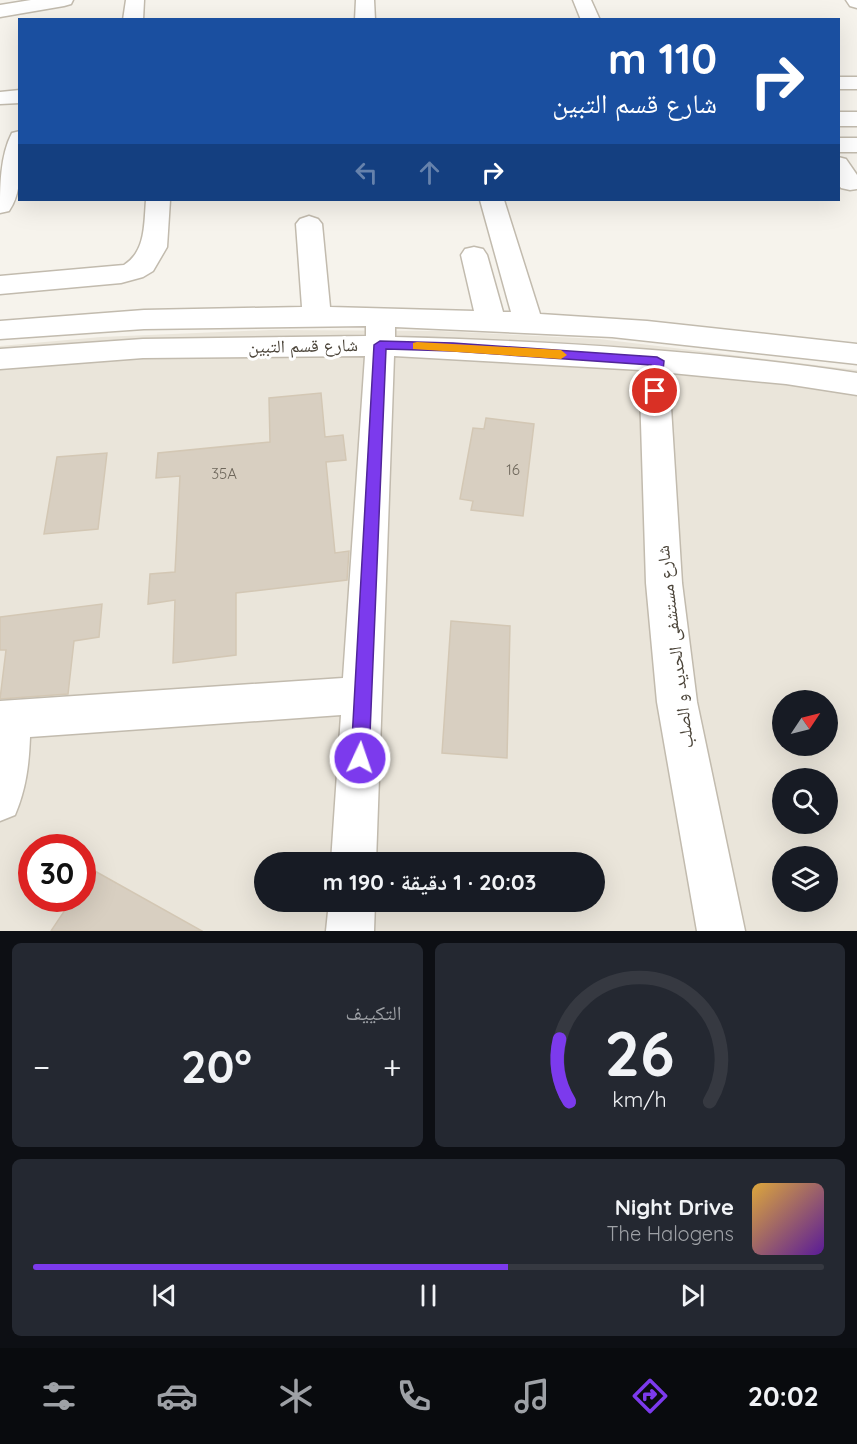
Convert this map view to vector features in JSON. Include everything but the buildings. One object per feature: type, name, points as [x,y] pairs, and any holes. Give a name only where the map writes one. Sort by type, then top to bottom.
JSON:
[{"type":"street","points":[[0,11],[64,0]]},
{"type":"street","points":[[133,18],[135,0]]},
{"type":"street","points":[[365,0],[365,18]]},
{"type":"street","points":[[582,0],[590,18]]},
{"type":"street","points":[[840,83],[857,83]]},
{"type":"street","points":[[0,98],[18,96]]},
{"type":"street","points":[[840,119],[857,119]]},
{"type":"street","points":[[0,139],[18,138]]},
{"type":"street","points":[[0,206],[18,145]]},
{"type":"street","points":[[840,145],[857,145]]},
{"type":"street","points":[[0,285],[121,275],[140,269],[152,255],[158,201]]},
{"type":"street","points":[[492,201],[529,324]]},
{"type":"street","points":[[309,224],[317,318]]},
{"type":"street","points":[[474,255],[491,322]]},
{"type":"street","name":"شارع قسم التبين","points":[[0,330],[207,317],[317,318],[453,347],[736,367],[857,384]]},
{"type":"street","name":"شارع قسم التبين","points":[[0,359],[75,351],[288,345],[380,331],[491,322],[659,333],[857,354]]},
{"type":"street","points":[[355,852],[380,331]]},
{"type":"street","name":"شارع مستشفى الحديد و الصلب","points":[[657,361],[655,391],[664,583],[677,702],[722,931]]},
{"type":"street","points":[[0,800],[7,774],[6,720],[363,695]]},
{"type":"street","points":[[350,931],[351,912]]},
{"type":"shaded area","points":[[271,330],[440,331],[599,339],[857,370],[857,931],[0,931],[0,346],[101,337]]},
{"type":"slow traffic","points":[[417,346],[561,355]]},
{"type":"route","points":[[360,758],[380,345],[453,347],[657,361],[655,391]]}]
